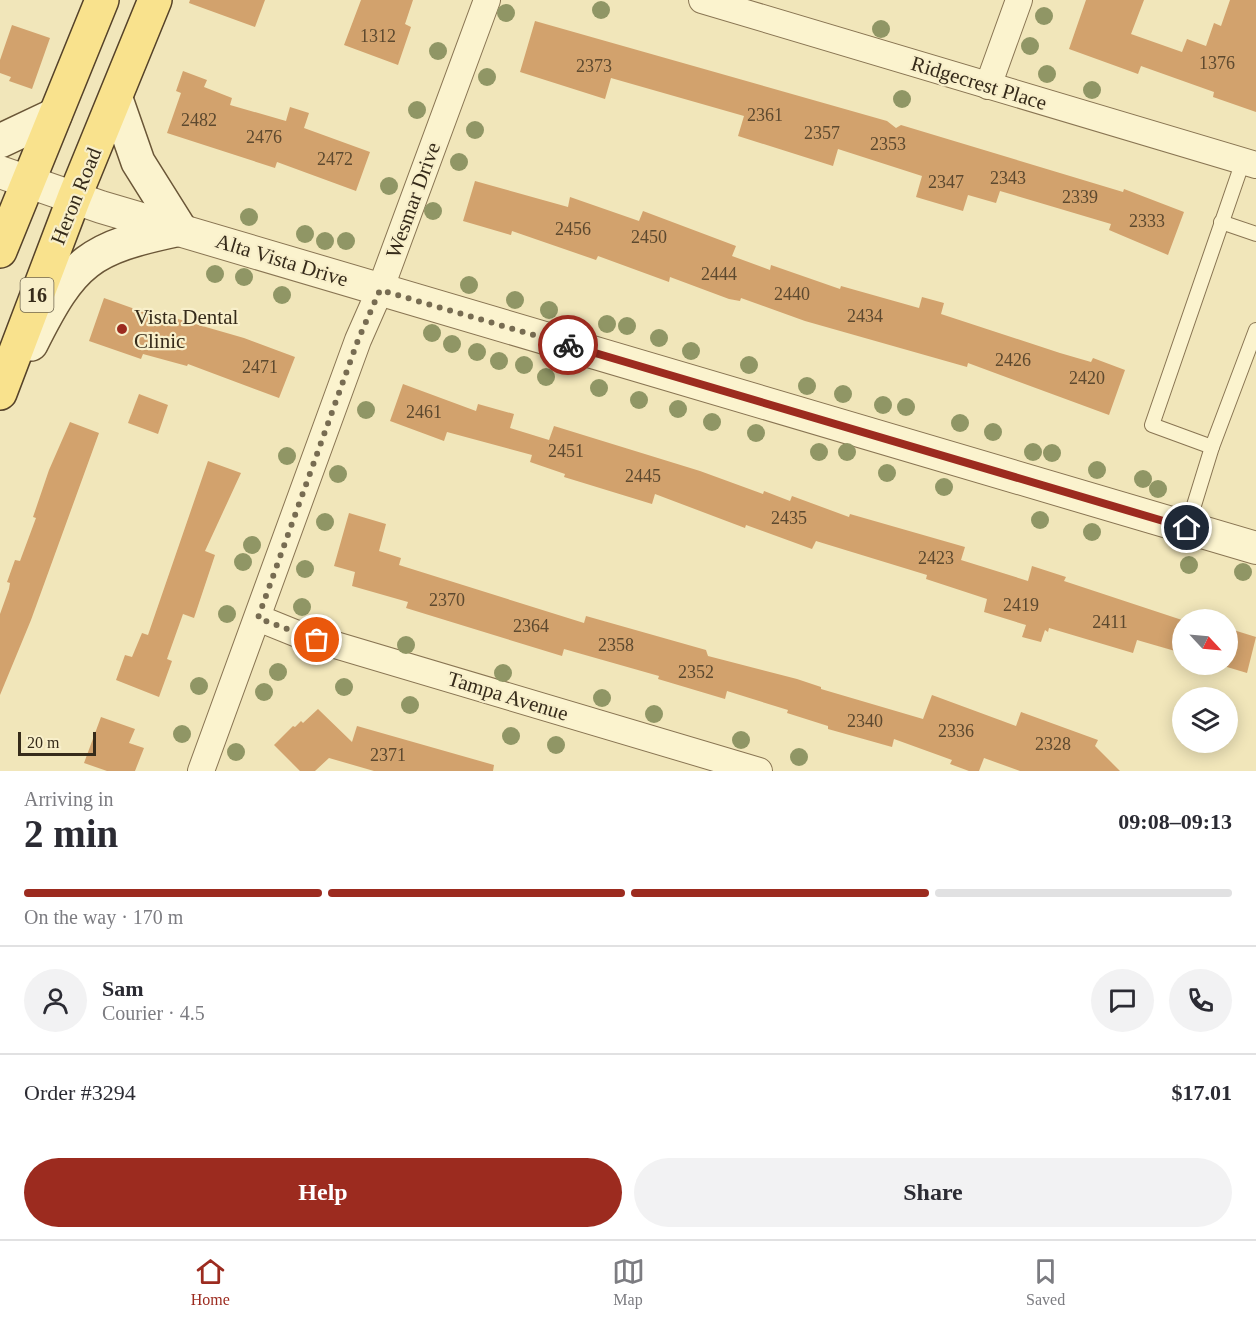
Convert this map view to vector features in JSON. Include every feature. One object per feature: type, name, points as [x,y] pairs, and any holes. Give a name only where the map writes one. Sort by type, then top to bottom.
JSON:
[{"type":"main road","points":[[0,252],[15,177],[55,115],[102,0]]},
{"type":"main road","name":"Heron Road","points":[[0,393],[74,198],[155,0]]},
{"type":"main road","points":[[0,408],[51,304],[71,276],[95,254],[129,240],[180,229],[138,162],[116,99]]},
{"type":"main road","points":[[0,141],[55,115]]},
{"type":"street","name":"Wesmar Drive","points":[[201,771],[358,340],[380,290],[487,0]]},
{"type":"street","name":"Ridgecrest Place","points":[[702,0],[1250,163]]},
{"type":"street","points":[[988,86],[1019,0]]},
{"type":"street","name":"Alta Vista Drive","points":[[15,177],[74,198],[380,290],[1256,548]]},
{"type":"street","name":"Tampa Avenue","points":[[258,618],[306,637],[759,771]]},
{"type":"lane","points":[[1212,447],[1152,425],[1221,222],[1250,163]]},
{"type":"lane","points":[[1221,222],[1256,234]]},
{"type":"lane","points":[[1187,528],[1212,447],[1256,330]]},
{"type":"building","points":[[190,0],[265,0],[255,27],[189,3]]},
{"type":"building","points":[[361,0],[413,0],[405,24],[411,27],[398,65],[344,45]]},
{"type":"building","points":[[1086,0],[1144,0],[1131,34],[1182,52],[1187,39],[1206,46],[1214,23],[1221,26],[1230,0],[1256,0],[1256,112],[1213,97],[1214,92],[1141,66],[1138,74],[1069,49]]},
{"type":"building","points":[[535,21],[887,121],[896,128],[901,125],[1123,192],[1124,189],[1184,212],[1168,255],[1109,230],[1111,224],[1000,191],[996,203],[968,195],[963,211],[916,197],[922,176],[838,149],[833,166],[738,136],[744,116],[611,78],[605,99],[520,72]]},
{"type":"building","points":[[12,25],[50,38],[32,89],[9,81],[11,77],[0,73],[0,60]]},
{"type":"building","points":[[183,71],[207,80],[204,87],[232,98],[230,105],[286,121],[290,107],[309,113],[304,128],[370,152],[356,191],[277,162],[275,168],[167,133],[181,93],[176,91]]},
{"type":"building","points":[[475,181],[568,207],[570,197],[639,221],[643,211],[736,246],[732,256],[770,270],[771,265],[840,289],[841,286],[919,308],[922,297],[944,303],[941,314],[1060,353],[1091,362],[1093,358],[1125,370],[1109,415],[968,363],[967,367],[805,321],[741,298],[740,301],[729,299],[670,277],[669,282],[598,256],[596,260],[512,231],[511,235],[463,221]]},
{"type":"building","points":[[104,298],[177,324],[178,319],[244,338],[295,357],[279,398],[188,364],[187,366],[143,354],[141,359],[89,341]]},
{"type":"building","points":[[403,384],[476,411],[478,404],[514,414],[510,428],[549,440],[554,426],[700,471],[763,494],[764,491],[790,501],[792,496],[849,517],[850,514],[965,547],[961,560],[1028,581],[1032,566],[1066,577],[1064,581],[1172,617],[1172,650],[1137,640],[1133,653],[1049,628],[1048,632],[1045,630],[1041,642],[1022,637],[1026,625],[984,612],[987,599],[926,579],[927,575],[816,541],[812,549],[746,525],[745,528],[655,494],[652,504],[564,477],[565,474],[530,462],[532,455],[447,432],[444,441],[390,421]]},
{"type":"building","points":[[139,394],[168,405],[158,434],[128,423]]},
{"type":"building","points":[[70,422],[99,433],[31,620],[0,695],[0,614],[9,589],[10,583],[7,582],[15,560],[20,561],[36,518],[33,517],[49,470]]},
{"type":"building","points":[[208,461],[241,473],[205,551],[215,555],[194,618],[183,614],[167,659],[172,661],[159,697],[116,680],[125,655],[132,657],[142,633],[148,635]]},
{"type":"building","points":[[349,513],[386,524],[379,551],[401,558],[399,565],[584,623],[586,616],[706,650],[708,656],[797,679],[821,687],[821,689],[923,719],[932,695],[1016,726],[1021,712],[1098,740],[1095,746],[1120,771],[1020,771],[984,758],[979,771],[969,771],[950,764],[952,760],[894,739],[892,747],[828,729],[828,726],[787,713],[788,710],[727,691],[725,699],[658,679],[659,676],[564,649],[562,656],[406,608],[408,602],[352,586],[355,572],[334,566]]},
{"type":"building","points":[[1238,631],[1256,637],[1247,673],[1238,670]]},
{"type":"building","points":[[318,709],[352,742],[357,726],[494,765],[493,771],[374,771],[329,758],[315,771],[300,771],[274,745],[293,726],[295,727],[301,721],[303,723]]},
{"type":"building","points":[[101,717],[135,729],[129,743],[144,748],[135,771],[107,771],[84,763]]},
{"type":"way so far","points":[[317,640],[258,618],[358,340],[380,290],[568,345]]},
{"type":"place","name":"Vista Dental Clinic","points":[[122,329]]},
{"type":"route","points":[[568,345],[1187,528]]}]
